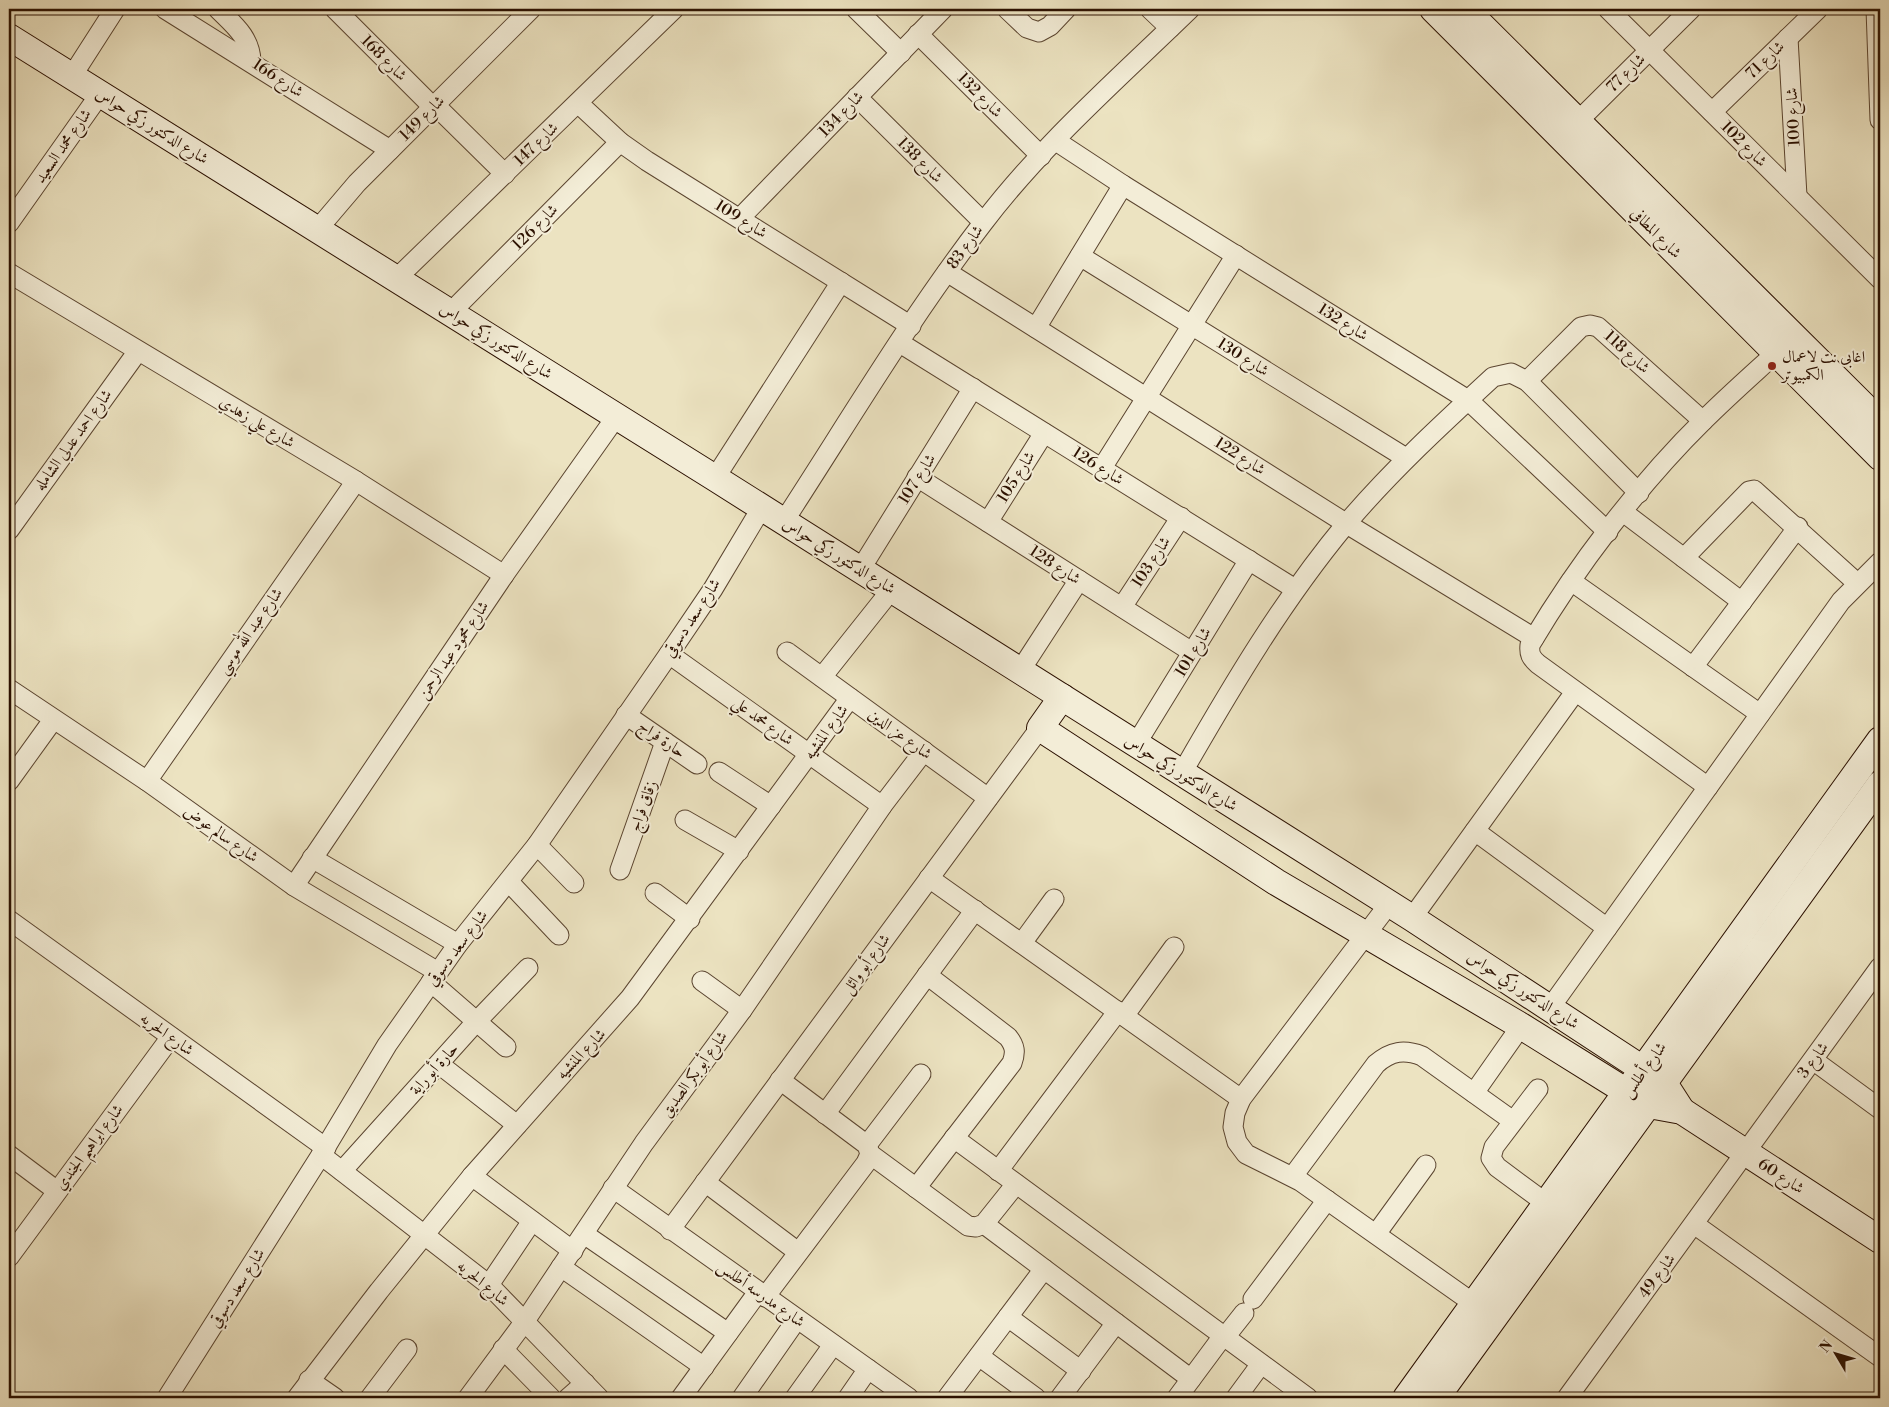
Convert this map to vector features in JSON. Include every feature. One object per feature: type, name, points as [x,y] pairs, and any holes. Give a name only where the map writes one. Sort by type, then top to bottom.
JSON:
[{"type":"street","points":[[72,76],[115,9]]},
{"type":"street","name":"شارع 166","points":[[165,9],[251,61],[390,150]]},
{"type":"street","points":[[218,9],[245,37],[250,48],[251,61]]},
{"type":"street","name":"شارع 168","points":[[335,9],[505,174]]},
{"type":"street","name":"شارع 149","points":[[317,230],[345,196],[532,9]]},
{"type":"street","name":"شارع 147","points":[[397,278],[674,9]]},
{"type":"street","points":[[856,9],[900,53]]},
{"type":"street","name":"شارع 134","points":[[740,218],[943,9]]},
{"type":"street","points":[[1007,9],[1027,28],[1039,32],[1050,26],[1066,9]]},
{"type":"street","points":[[1150,9],[1170,28]]},
{"type":"street","name":"شارع 83","points":[[784,521],[911,326],[983,222],[1041,156],[1190,9]]},
{"type":"street","name":"شارع المطافي","points":[[1433,9],[1569,130],[1880,422]]},
{"type":"street","name":"شارع المطافي","points":[[1465,9],[1569,130],[1776,353],[1880,457]]},
{"type":"street","name":"شارع 102","points":[[1608,9],[1880,279]]},
{"type":"street","name":"شارع 77","points":[[1569,130],[1691,9]]},
{"type":"street","name":"شارع 71","points":[[1712,112],[1818,9]]},
{"type":"street","points":[[1876,9],[1880,120]]},
{"type":"street","name":"شارع 132","points":[[918,34],[1041,156]]},
{"type":"street","name":"شارع الدكتور زكي حواس","points":[[9,37],[762,507],[1412,918],[1654,1076]]},
{"type":"street","name":"شارع 100","points":[[1788,38],[1797,196]]},
{"type":"street","name":"شارع محمد السعيد","points":[[9,223],[100,94]]},
{"type":"street","name":"شارع 138","points":[[857,97],[983,222]]},
{"type":"street","name":"شارع 109","points":[[578,102],[620,142],[911,326]]},
{"type":"street","name":"شارع 132","points":[[1056,141],[1123,185],[1468,400],[1608,532]]},
{"type":"street","name":"شارع 126","points":[[451,312],[620,142]]},
{"type":"street","points":[[1036,328],[1123,185]]},
{"type":"street","points":[[1102,468],[1236,255]]},
{"type":"street","name":"شارع 130","points":[[1080,256],[1406,458]]},
{"type":"street","name":"شارع 122","points":[[947,272],[1347,524],[1534,638]]},
{"type":"street","name":"شارع علي زهدي","points":[[9,273],[356,481],[504,575]]},
{"type":"street","points":[[715,478],[841,282]]},
{"type":"street","name":"شارع 118","points":[[1528,382],[1580,327],[1590,325],[1598,327],[1703,421]]},
{"type":"street","name":"شارع 126","points":[[900,343],[1296,589]]},
{"type":"street","name":"شارع احمد عدلي الشامله","points":[[9,530],[138,351]]},
{"type":"street","points":[[1708,787],[1575,692],[1532,659],[1529,652],[1534,638],[1571,581],[1639,493],[1703,421],[1776,353]]},
{"type":"street","points":[[1182,773],[1250,655],[1296,589],[1347,524],[1406,458],[1493,377],[1502,373],[1520,376],[1528,382],[1639,493]]},
{"type":"street","name":"شارع 107","points":[[860,570],[973,388]]},
{"type":"street","name":"شارع محمود عبد الرحمن","points":[[294,886],[504,575],[616,417]]},
{"type":"street","name":"شارع 105","points":[[988,522],[1044,432]]},
{"type":"street","name":"شارع 128","points":[[917,477],[1192,652]]},
{"type":"street","name":"شارع عبد الله موسي","points":[[147,781],[356,481]]},
{"type":"street","points":[[1684,558],[1751,490],[1757,491],[1857,583]]},
{"type":"street","name":"شارع سعد دسوقي","points":[[167,1398],[324,1151],[387,1045],[458,944],[537,845],[713,589],[762,507]]},
{"type":"street","points":[[1624,512],[1742,602]]},
{"type":"street","name":"شارع 103","points":[[1122,608],[1181,517]]},
{"type":"street","points":[[1693,667],[1798,527]]},
{"type":"street","name":"شارع 101","points":[[1136,744],[1249,560]]},
{"type":"street","points":[[1550,1008],[1841,601],[1857,583],[1879,566]]},
{"type":"street","points":[[1020,671],[1079,580]]},
{"type":"street","points":[[1571,581],[1760,714]]},
{"type":"street","points":[[822,677],[892,590]]},
{"type":"street","name":"شارع عز الدين","points":[[787,652],[988,798]]},
{"type":"street","name":"شارع محمد علي","points":[[669,654],[882,806]]},
{"type":"street","name":"شارع سالم عوض","points":[[9,689],[147,781],[294,886],[434,977],[476,1022],[506,1047]]},
{"type":"street","points":[[1412,918],[1575,692]]},
{"type":"street","name":"شارع أبو وائل","points":[[670,1230],[1062,697]]},
{"type":"street","name":"شارع المنشيه","points":[[297,1398],[472,1176],[555,1080],[607,1027],[690,920],[850,698]]},
{"type":"street","name":"حارة فراج","points":[[626,714],[697,764]]},
{"type":"street","points":[[9,781],[53,720]]},
{"type":"street","name":"شارع الدكتور زكي حواس","points":[[1040,728],[1276,882],[1521,1026],[1638,1099]]},
{"type":"street","name":"شارع أطلس","points":[[1406,1398],[1484,1311],[1638,1099],[1880,740]]},
{"type":"street","name":"زقاق فراج","points":[[620,870],[665,742]]},
{"type":"street","name":"شارع أبو بكر الصديق","points":[[468,1398],[525,1321],[613,1188],[742,1010],[882,806],[924,751]]},
{"type":"street","points":[[719,772],[771,806]]},
{"type":"street","points":[[1853,779],[1878,792]]},
{"type":"street","name":"شارع أطلس","points":[[1654,1076],[1878,792]]},
{"type":"street","points":[[685,820],[739,851]]},
{"type":"street","points":[[1475,832],[1607,928]]},
{"type":"street","points":[[537,845],[574,882]]},
{"type":"street","points":[[312,858],[458,944]]},
{"type":"street","points":[[929,878],[1242,1099]]},
{"type":"street","points":[[509,882],[559,935]]},
{"type":"street","points":[[655,893],[690,920]]},
{"type":"street","points":[[1022,943],[1054,899]]},
{"type":"street","points":[[1389,904],[1242,1099],[1234,1113],[1233,1127],[1237,1142],[1246,1154],[1293,1176],[1484,1311]]},
{"type":"street","points":[[825,1114],[975,910]]},
{"type":"street","name":"شارع الحريه","points":[[9,920],[324,1151],[342,1171],[489,1285],[599,1398]]},
{"type":"street","points":[[998,1171],[1174,947]]},
{"type":"street","name":"شارع 3","points":[[1745,1152],[1880,967]]},
{"type":"street","name":"حارة أبو راية","points":[[342,1171],[476,1022],[528,968]]},
{"type":"street","points":[[916,1188],[1012,1063],[1015,1054],[1014,1044],[1008,1037],[927,975]]},
{"type":"street","points":[[702,981],[742,1010]]},
{"type":"street","points":[[1474,1093],[1521,1026]]},
{"type":"street","name":"شارع ابراهيم الجندي","points":[[9,1257],[171,1037]]},
{"type":"street","points":[[1293,1176],[1376,1064],[1386,1056],[1404,1052],[1422,1056],[1513,1121]]},
{"type":"street","points":[[1813,1060],[1880,1107]]},
{"type":"street","points":[[438,1064],[517,1125]]},
{"type":"street","points":[[681,1398],[728,1333],[798,1252],[866,1163],[868,1149],[921,1074]]},
{"type":"street","name":"شارع 60","points":[[1654,1076],[1682,1111]]},
{"type":"street","points":[[780,1080],[916,1188],[968,1226],[976,1227],[984,1224],[1016,1184]]},
{"type":"street","points":[[1538,1088],[1494,1147],[1491,1158],[1497,1168],[1547,1204]]},
{"type":"street","name":"شارع أطلس","points":[[1436,1398],[1484,1311],[1547,1204],[1638,1099]]},
{"type":"street","name":"شارع 60","points":[[1638,1099],[1682,1111],[1880,1240]]},
{"type":"street","points":[[954,1138],[1308,1398]]},
{"type":"street","name":"شارع 49","points":[[1573,1396],[1745,1152]]},
{"type":"street","points":[[9,1155],[57,1191]]},
{"type":"street","points":[[1376,1234],[1426,1165]]},
{"type":"street","points":[[472,1176],[573,1251]]},
{"type":"street","points":[[705,1182],[798,1252]]},
{"type":"street","name":"شارع مدرسه أطلس","points":[[613,1188],[906,1397]]},
{"type":"street","points":[[1177,1398],[1328,1200]]},
{"type":"street","points":[[489,1285],[532,1221]]},
{"type":"street","points":[[984,1224],[1191,1379]]},
{"type":"street","points":[[1694,1224],[1880,1357]]},
{"type":"street","points":[[584,1234],[728,1333]]},
{"type":"street","points":[[561,1267],[704,1367]]},
{"type":"street","points":[[947,1398],[1044,1269]]},
{"type":"street","points":[[1008,1317],[1081,1371]]},
{"type":"street","points":[[742,1398],[797,1320]]},
{"type":"street","points":[[1060,1398],[1116,1323]]},
{"type":"street","points":[[795,1398],[833,1345]]},
{"type":"street","points":[[370,1398],[407,1349]]},
{"type":"street","points":[[503,1349],[551,1398]]},
{"type":"street","points":[[979,1356],[1036,1398]]},
{"type":"street","points":[[1236,1398],[1262,1364]]},
{"type":"street","points":[[848,1398],[868,1369]]},
{"type":"street","points":[[310,1380],[335,1398]]},
{"type":"street","points":[[568,1398],[585,1383]]},
{"type":"place","name":"اغابى نت لاعمال الكمبيوتر","points":[[1772,366]]}]
